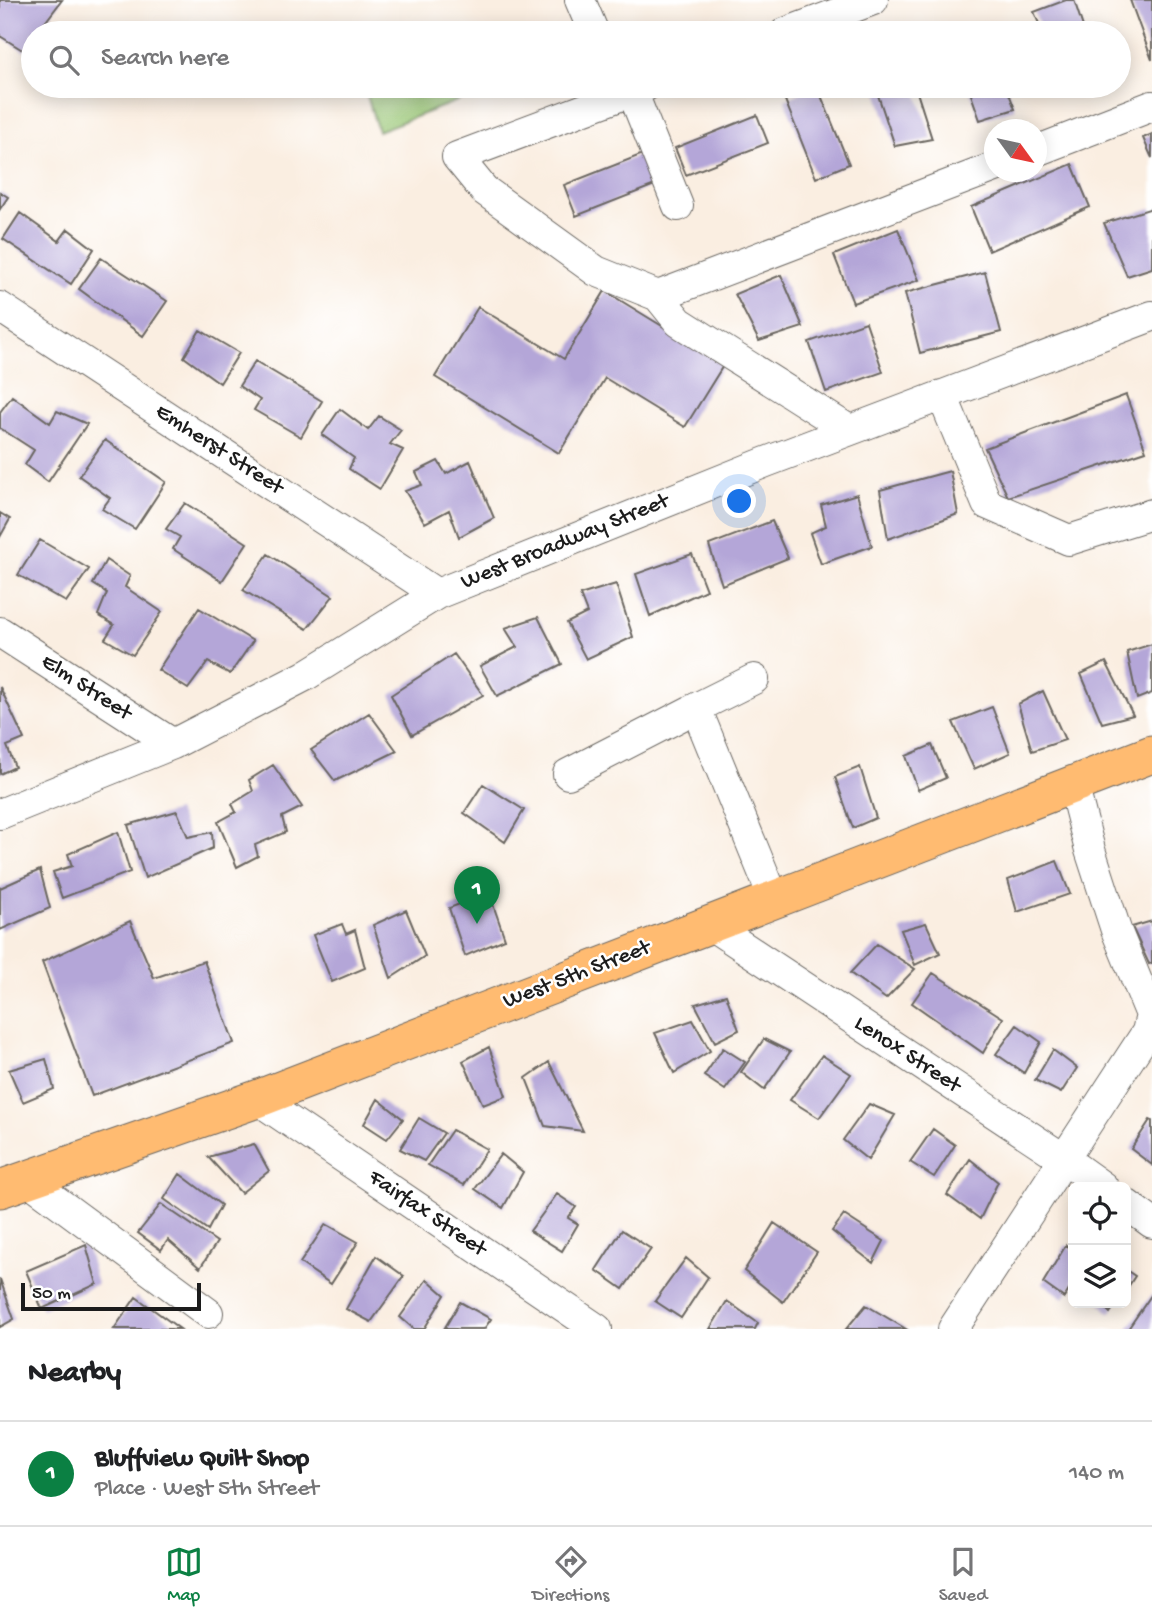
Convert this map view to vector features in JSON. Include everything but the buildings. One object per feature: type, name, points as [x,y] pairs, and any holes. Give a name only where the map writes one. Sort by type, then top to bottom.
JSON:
[{"type":"main road","name":"West 5th Street","points":[[14,1184],[257,1100],[1152,754]]},
{"type":"street","points":[[580,0],[589,21]]},
{"type":"street","points":[[817,21],[873,0]]},
{"type":"street","points":[[605,98],[457,157],[484,190],[596,271],[658,296],[679,322],[849,430]]},
{"type":"street","points":[[632,98],[678,206]]},
{"type":"street","points":[[1047,147],[1152,106]]},
{"type":"street","points":[[658,296],[984,171]]},
{"type":"street","name":"Emherst Street","points":[[0,307],[437,594]]},
{"type":"street","name":"West Broadway Street","points":[[0,814],[173,744],[305,676],[437,594],[849,430],[1152,316]]},
{"type":"street","points":[[942,395],[987,504],[1069,540],[1152,514]]},
{"type":"street","name":"Elm Street","points":[[0,632],[173,744]]},
{"type":"street","points":[[568,774],[754,679]]},
{"type":"street","points":[[696,708],[774,899]]},
{"type":"street","points":[[953,1329],[1147,1032],[1151,1015],[1116,930],[1090,850],[1073,784]]},
{"type":"street","name":"Lenox Street","points":[[709,924],[1096,1182]]},
{"type":"street","name":"Fairfax Street","points":[[257,1100],[597,1329]]},
{"type":"street","points":[[14,1184],[208,1313]]},
{"type":"street","points":[[1131,1208],[1152,1223]]},
{"type":"green space","points":[[368,98],[465,98],[378,131]]},
{"type":"place","name":"Bluffview Quilt Shop","points":[[477,924]]}]
